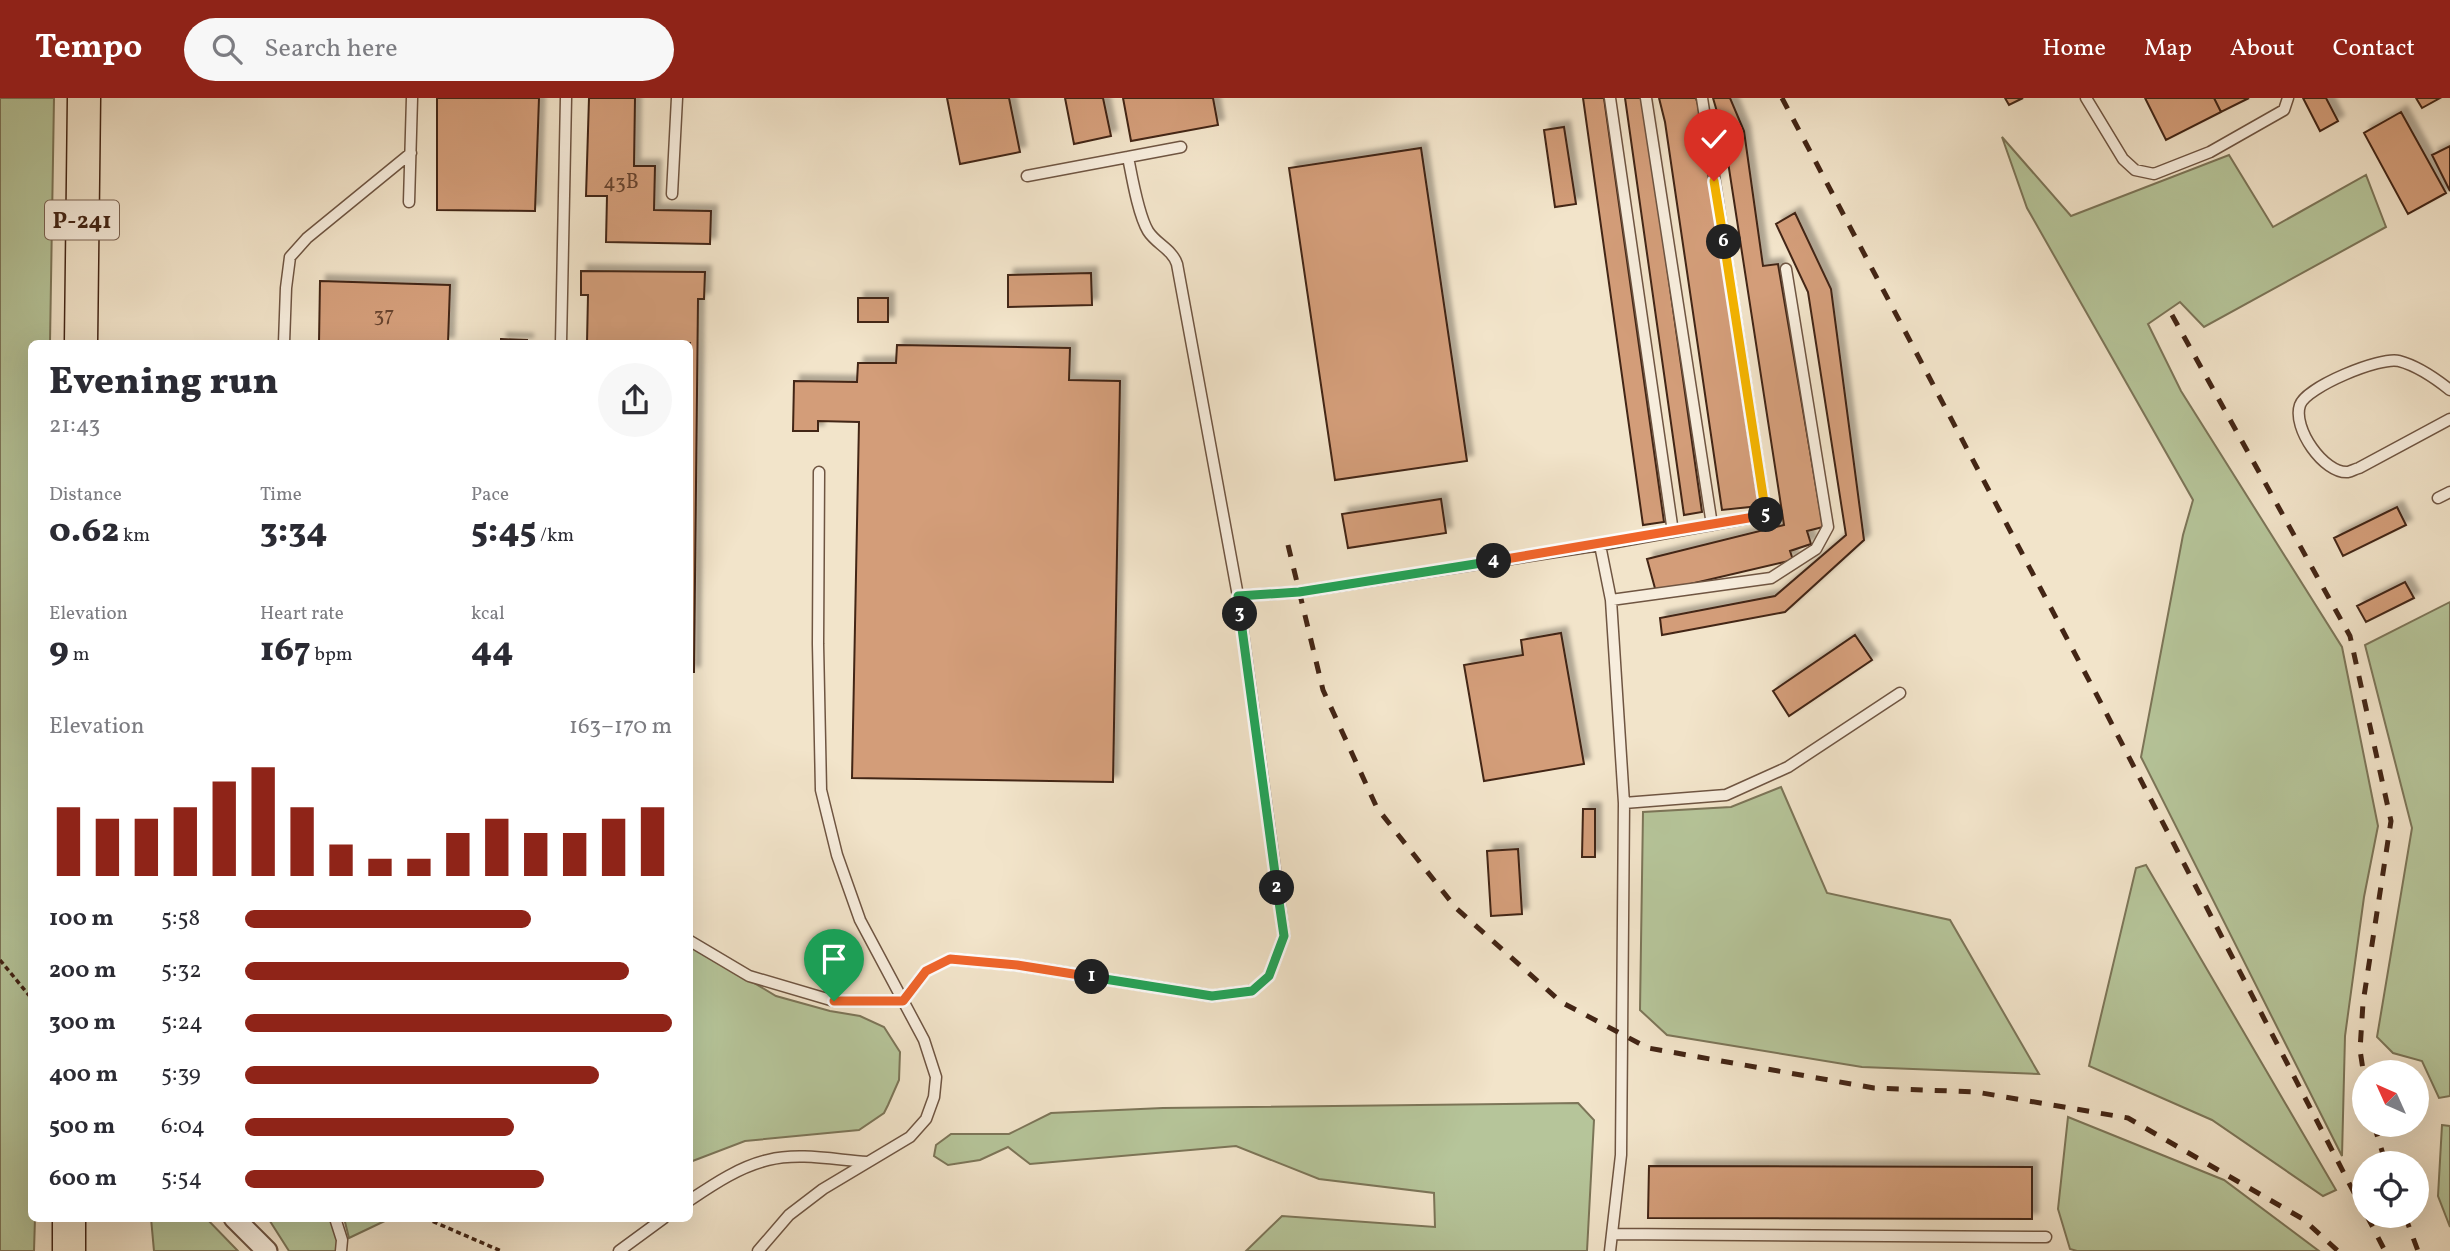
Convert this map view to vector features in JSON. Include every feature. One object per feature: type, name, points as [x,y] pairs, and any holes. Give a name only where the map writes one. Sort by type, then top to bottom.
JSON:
[{"type":"highway","name":"Р-241","points":[[81,340],[84,98]]},
{"type":"highway","points":[[69,1222],[69,1251]]},
{"type":"street","points":[[238,1222],[267,1251]]},
{"type":"lane","points":[[409,202],[412,98]]},
{"type":"lane","points":[[561,340],[566,98]]},
{"type":"lane","points":[[672,194],[677,98]]},
{"type":"lane","points":[[1610,98],[1673,532]]},
{"type":"lane","points":[[1646,98],[1712,525]]},
{"type":"lane","points":[[1238,596],[1299,592],[1766,516],[1702,98]]},
{"type":"lane","points":[[2086,98],[2123,159],[2135,170],[2154,174],[2210,152],[2284,110],[2288,98]]},
{"type":"lane","points":[[1027,176],[1181,147]]},
{"type":"lane","points":[[284,340],[290,257],[307,238],[411,153]]},
{"type":"lane","points":[[903,1001],[926,971],[950,959],[1017,965],[1212,996],[1252,991],[1269,976],[1284,936],[1238,596],[1177,264],[1175,257],[1149,232],[1133,183],[1128,157]]},
{"type":"lane","points":[[1611,600],[1771,578],[1816,549],[1828,527],[1786,269]]},
{"type":"lane","points":[[2450,390],[2431,375],[2397,360],[2351,370],[2305,397],[2299,406],[2301,427],[2313,451],[2334,468],[2347,472],[2450,419]]},
{"type":"lane","points":[[758,1251],[789,1215],[823,1189],[910,1137],[926,1119],[934,1097],[936,1077],[924,1040],[860,920],[837,855],[821,790],[819,472]]},
{"type":"lane","points":[[2438,498],[2450,492]]},
{"type":"lane","points":[[1600,545],[1611,600],[1624,803],[1621,1155],[1609,1251]]},
{"type":"lane","points":[[1624,803],[1726,795],[1788,767],[1900,693]]},
{"type":"lane","points":[[693,943],[749,976],[834,1001],[903,1001]]},
{"type":"lane","points":[[693,1198],[728,1175],[769,1159],[793,1157],[868,1162]]},
{"type":"lane","points":[[336,1222],[342,1240],[341,1251]]},
{"type":"lane","points":[[619,1251],[659,1222]]},
{"type":"lane","points":[[1613,1234],[2046,1237]]},
{"type":"path","points":[[0,960],[28,994]]},
{"type":"path","points":[[434,1222],[501,1251]]},
{"type":"green space","points":[[0,98],[54,98],[50,340],[28,340],[28,1222],[35,1222],[34,1251],[0,1251]]},
{"type":"green space","points":[[2002,137],[2071,216],[2229,155],[2273,227],[2366,175],[2386,227],[2204,327],[2180,302],[2148,324],[2181,391],[2342,647],[2378,826],[2364,897],[2345,1036],[2342,1156],[2141,757],[2183,535],[2193,500],[2027,208]]},
{"type":"green space","points":[[2450,602],[2450,1096],[2439,1098],[2429,1076],[2429,1060],[2393,1053],[2377,1037],[2412,828],[2365,645]]},
{"type":"green space","points":[[1781,787],[1827,893],[1950,920],[2039,1074],[1862,1067],[1667,1035],[1640,1010],[1643,812],[1731,807]]},
{"type":"green space","points":[[2146,865],[2336,1190],[2323,1196],[2212,1120],[2089,1066],[2136,868]]},
{"type":"green space","points":[[693,947],[776,996],[860,1016],[884,1027],[900,1052],[899,1080],[884,1113],[859,1130],[745,1141],[693,1161]]},
{"type":"green space","points":[[1578,1103],[1594,1120],[1587,1251],[1246,1251],[1282,1216],[1435,1227],[1434,1193],[1319,1179],[1236,1146],[1030,1164],[1008,1147],[980,1160],[948,1165],[934,1156],[936,1145],[951,1134],[1009,1134],[1051,1113],[1163,1108]]},
{"type":"green space","points":[[2068,1117],[2224,1180],[2319,1251],[2070,1249],[2058,1209]]},
{"type":"green space","points":[[2442,1125],[2450,1126],[2450,1227],[2438,1196]]},
{"type":"green space","points":[[151,1222],[210,1222],[238,1251],[154,1251]]},
{"type":"green space","points":[[271,1222],[333,1222],[337,1251],[289,1251]]},
{"type":"green space","points":[[345,1222],[383,1222],[349,1238]]},
{"type":"building","points":[[437,98],[539,98],[535,211],[437,210]]},
{"type":"building","points":[[589,98],[635,98],[634,166],[655,166],[654,210],[711,211],[710,244],[606,242],[607,196],[586,196]]},
{"type":"building","points":[[947,98],[1009,98],[1020,152],[960,164]]},
{"type":"building","points":[[1065,98],[1103,98],[1111,136],[1074,144]]},
{"type":"building","points":[[1123,98],[1213,98],[1218,125],[1131,141]]},
{"type":"building","points":[[1583,98],[1604,98],[1664,522],[1643,525]]},
{"type":"building","points":[[1625,98],[1643,98],[1702,512],[1684,515]]},
{"type":"building","points":[[1659,98],[1696,98],[1698,105],[1759,506],[1722,510],[1665,122]]},
{"type":"building","points":[[1713,98],[1730,98],[1744,131],[1763,266],[1778,264],[1823,527],[1807,531],[1811,544],[1790,551],[1793,560],[1656,592],[1647,559],[1784,525],[1724,136]]},
{"type":"building","points":[[2005,98],[2023,98],[2009,105]]},
{"type":"building","points":[[2145,98],[2214,98],[2221,112],[2166,140]]},
{"type":"building","points":[[2214,98],[2249,98],[2221,112]]},
{"type":"building","points":[[2303,98],[2326,98],[2338,121],[2320,131]]},
{"type":"building","points":[[2416,98],[2440,98],[2422,108]]},
{"type":"building","points":[[2401,112],[2446,193],[2408,214],[2364,133]]},
{"type":"building","points":[[1564,127],[1576,204],[1555,207],[1544,130]]},
{"type":"building","points":[[2450,146],[2450,191],[2432,155]]},
{"type":"building","points":[[1421,148],[1467,461],[1335,480],[1289,168]]},
{"type":"building","points":[[1795,213],[1831,289],[1864,540],[1785,612],[1662,635],[1660,618],[1775,596],[1846,535],[1808,292],[1776,224]]},
{"type":"building","points":[[581,271],[705,272],[704,299],[698,299],[694,672],[693,340],[587,340],[588,295],[581,295]]},
{"type":"building","points":[[1091,273],[1092,305],[1008,307],[1008,275]]},
{"type":"building","points":[[320,281],[450,285],[448,340],[319,340]]},
{"type":"building","points":[[858,298],[888,298],[888,322],[858,322]]},
{"type":"building","points":[[897,345],[1070,348],[1069,380],[1120,381],[1113,782],[852,778],[859,422],[818,421],[818,431],[793,431],[794,381],[857,382],[858,363],[896,363]]},
{"type":"building","points":[[1441,499],[1446,533],[1348,548],[1342,514]]},
{"type":"building","points":[[2397,507],[2406,525],[2343,556],[2334,538]]},
{"type":"building","points":[[2405,582],[2414,598],[2366,622],[2357,606]]},
{"type":"building","points":[[1561,633],[1584,764],[1484,781],[1464,665],[1523,655],[1521,640]]},
{"type":"building","points":[[1855,635],[1872,660],[1789,716],[1773,691]]},
{"type":"building","points":[[1583,809],[1595,809],[1595,857],[1582,857]]},
{"type":"building","points":[[1518,849],[1522,914],[1491,916],[1487,851]]},
{"type":"building","points":[[1649,1166],[2032,1167],[2032,1219],[1648,1218]]},
{"type":"railway","points":[[1782,98],[2102,705],[2352,1189]]},
{"type":"railway","points":[[2172,315],[2350,636],[2391,821],[2363,1003],[2362,1060]]},
{"type":"railway","points":[[1288,545],[1323,690],[1377,808],[1456,908],[1561,1002],[1648,1048],[1874,1088],[1976,1092],[2128,1118],[2303,1219],[2338,1251]]},
{"type":"railway","points":[[2378,1138],[2382,1151]]},
{"type":"railway","points":[[2373,1228],[2385,1251]]},
{"type":"railway","points":[[2409,1228],[2418,1251]]},
{"type":"route","points":[[834,1001],[903,1001],[926,971],[950,959],[1017,965],[1212,996],[1252,991],[1269,976],[1284,936],[1238,596],[1299,592],[1766,516],[1714,181]]}]
